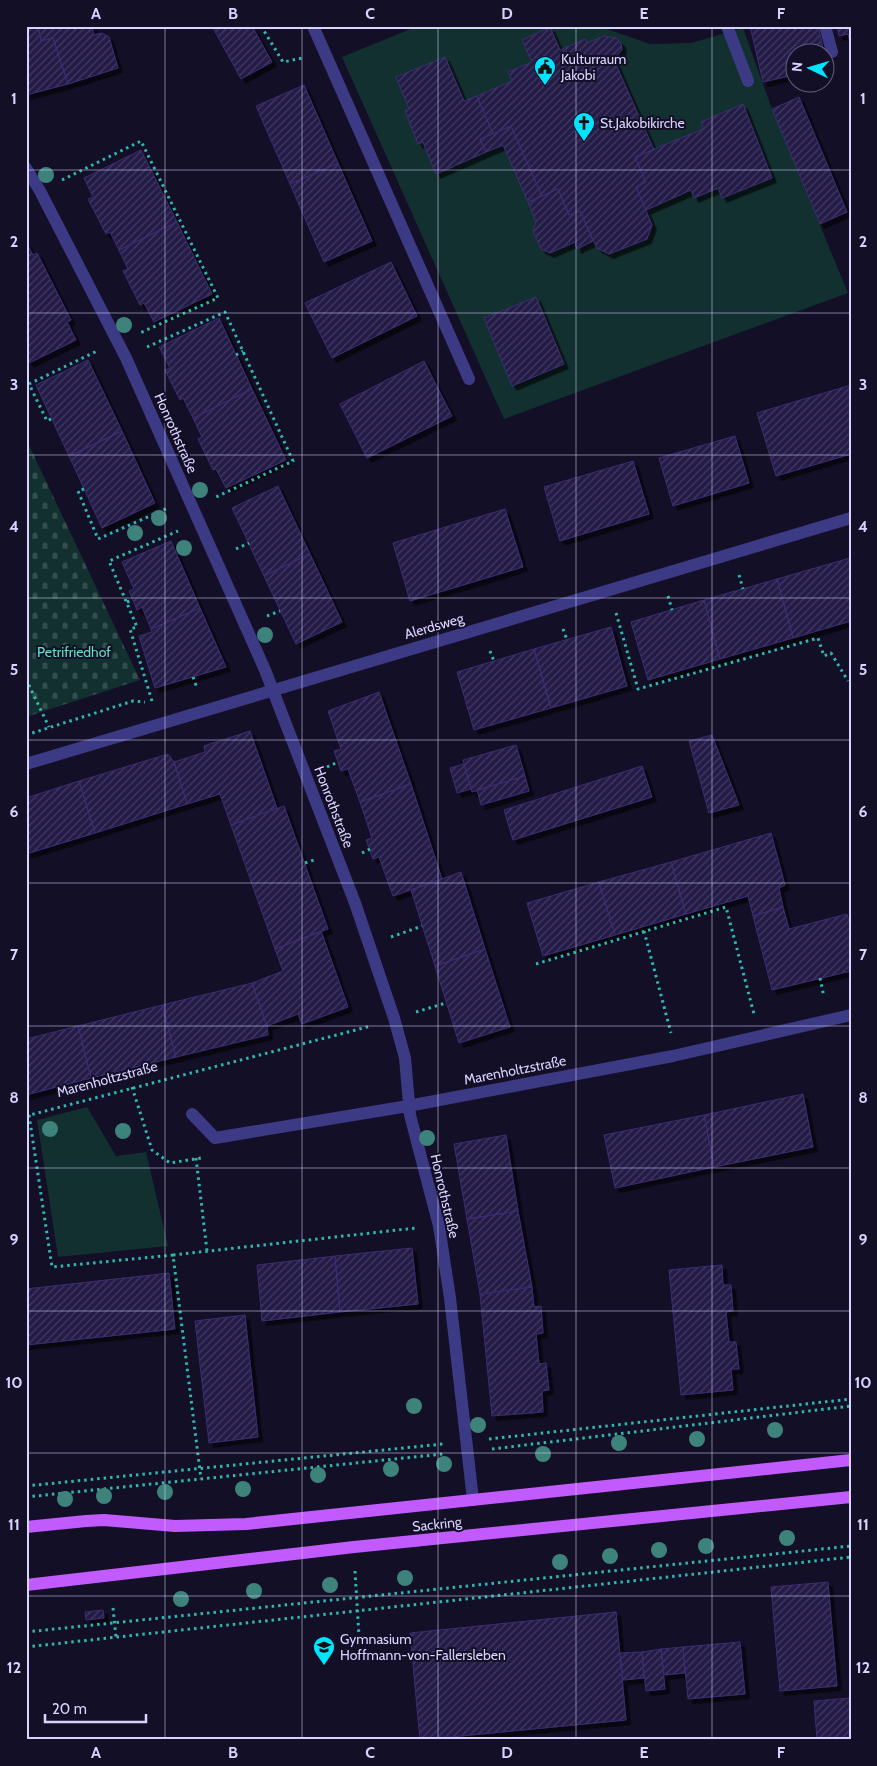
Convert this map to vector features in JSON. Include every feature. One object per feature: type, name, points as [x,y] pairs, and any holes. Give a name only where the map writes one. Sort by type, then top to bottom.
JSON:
[{"type":"main road","name":"Sackring","points":[[26,1527],[86,1520],[174,1526],[238,1524],[851,1460]]},
{"type":"main road","name":"Sackring","points":[[26,1585],[354,1547],[851,1497]]},
{"type":"street","points":[[313,26],[469,379]]},
{"type":"street","points":[[726,26],[748,81]]},
{"type":"street","points":[[825,26],[829,42]]},
{"type":"street","name":"Honrothstraße","points":[[26,168],[40,191],[122,350],[273,690],[355,903],[394,1018],[406,1058],[408,1106],[438,1226],[450,1298],[472,1500]]},
{"type":"street","name":"Alerdsweg","points":[[26,764],[851,518]]},
{"type":"street","name":"Marenholtzstraße","points":[[192,1114],[215,1138],[408,1106],[673,1056],[851,1015]]},
{"type":"path","points":[[261,26],[283,62],[326,54]]},
{"type":"path","points":[[57,183],[141,141],[198,262],[218,298],[137,335]]},
{"type":"path","points":[[142,349],[225,312],[293,460],[207,501]]},
{"type":"path","points":[[51,419],[47,421],[29,384],[102,349]]},
{"type":"path","points":[[236,355],[243,351]]},
{"type":"path","points":[[268,423],[275,420]]},
{"type":"path","points":[[84,489],[78,491],[98,539],[173,506]]},
{"type":"path","points":[[26,735],[133,701],[144,702],[154,706],[130,630],[137,627],[109,561],[184,528]]},
{"type":"path","points":[[127,602],[133,600]]},
{"type":"path","points":[[615,609],[638,689],[818,638],[824,656],[831,654],[848,681]]},
{"type":"path","points":[[192,677],[199,692]]},
{"type":"path","points":[[27,681],[49,727]]},
{"type":"path","points":[[536,964],[726,907],[754,1014]]},
{"type":"path","points":[[383,940],[422,926]]},
{"type":"path","points":[[644,931],[671,1034],[662,1036]]},
{"type":"path","points":[[820,978],[824,997]]},
{"type":"path","points":[[815,999],[833,995]]},
{"type":"path","points":[[408,1014],[446,1003]]},
{"type":"path","points":[[745,1016],[763,1012]]},
{"type":"path","name":"Marenholtzstraße","points":[[27,1116],[370,1025]]},
{"type":"path","points":[[27,1116],[52,1267],[438,1226]]},
{"type":"path","points":[[196,1158],[207,1251]]},
{"type":"path","points":[[173,1255],[201,1479]]},
{"type":"path","points":[[485,1440],[851,1399]]},
{"type":"path","points":[[26,1497],[468,1451],[851,1406]]},
{"type":"path","points":[[26,1486],[448,1443]]},
{"type":"path","points":[[26,1632],[851,1546]]},
{"type":"path","points":[[354,1547],[359,1636]]},
{"type":"path","points":[[26,1646],[851,1557]]},
{"type":"path","points":[[113,1608],[116,1637]]},
{"type":"path","points":[[354,1740],[360,1739]]},
{"type":"green space","points":[[418,26],[598,26],[650,44],[691,43],[743,28],[772,109],[848,293],[504,419],[342,57]]},
{"type":"green space","name":"Petrifriedhof","points":[[26,439],[140,680],[26,717]]},
{"type":"green space","points":[[87,1107],[116,1156],[146,1152],[168,1246],[58,1257],[37,1120]]},
{"type":"building","points":[[26,26],[38,26],[41,41],[53,38],[68,84],[26,95]]},
{"type":"building","points":[[38,26],[92,26],[94,35],[102,33],[109,37],[118,68],[68,84],[53,38],[41,41]]},
{"type":"building","points":[[212,26],[252,26],[272,62],[241,79]]},
{"type":"building","points":[[750,26],[818,26],[822,42],[784,42],[784,77],[763,82]]},
{"type":"building","points":[[837,26],[851,26],[851,46],[848,34],[839,36]]},
{"type":"building","name":"St.Jakobikirche","points":[[550,27],[560,50],[585,39],[587,43],[604,36],[616,38],[621,43],[622,49],[614,60],[654,150],[635,157],[646,182],[636,187],[652,225],[647,239],[609,254],[597,248],[580,211],[569,215],[558,189],[542,196],[511,126],[493,134],[477,96],[512,81],[508,72],[532,62],[522,40]]},
{"type":"building","points":[[445,57],[464,101],[477,96],[493,134],[480,139],[486,152],[436,174],[423,142],[418,144],[405,111],[409,109],[396,77]]},
{"type":"building","points":[[304,85],[338,163],[290,184],[256,106]]},
{"type":"building","points":[[799,97],[847,212],[820,224],[772,109]]},
{"type":"building","points":[[743,104],[772,178],[722,198],[718,188],[694,198],[691,190],[646,210],[636,187],[646,182],[635,157],[703,129],[701,122]]},
{"type":"building","points":[[511,126],[542,196],[528,202],[503,145],[486,152],[480,139]]},
{"type":"building","points":[[141,150],[177,222],[119,250],[110,232],[106,234],[88,199],[93,197],[84,178]]},
{"type":"building","points":[[338,163],[372,241],[324,262],[290,184]]},
{"type":"building","points":[[558,189],[569,215],[580,211],[593,241],[577,249],[575,242],[550,253],[541,249],[533,231],[536,222],[528,202]]},
{"type":"building","points":[[177,222],[212,294],[154,322],[144,303],[140,305],[123,271],[128,269],[119,250]]},
{"type":"building","points":[[26,242],[33,255],[37,253],[71,320],[67,322],[76,340],[29,363],[26,358]]},
{"type":"building","points":[[391,262],[417,316],[332,358],[305,303]]},
{"type":"building","points":[[536,297],[564,364],[512,386],[484,318]]},
{"type":"building","points":[[219,318],[252,389],[193,418],[183,398],[180,400],[165,370],[170,368],[159,347]]},
{"type":"building","points":[[88,360],[122,431],[69,456],[36,385]]},
{"type":"building","points":[[424,361],[452,416],[367,458],[340,404]]},
{"type":"building","points":[[851,385],[851,454],[776,476],[757,413]]},
{"type":"building","points":[[252,389],[286,460],[226,488],[216,469],[213,470],[198,439],[202,437],[193,418]]},
{"type":"building","points":[[122,431],[155,503],[102,528],[69,456]]},
{"type":"building","points":[[735,436],[749,483],[673,506],[659,458]]},
{"type":"building","points":[[633,461],[649,514],[560,541],[544,487]]},
{"type":"building","points":[[278,486],[310,554],[264,576],[232,508]]},
{"type":"building","points":[[505,509],[523,567],[410,601],[393,543]]},
{"type":"building","points":[[171,541],[200,608],[151,629],[142,607],[137,610],[129,591],[134,589],[122,562]]},
{"type":"building","points":[[310,554],[342,622],[296,644],[264,576]]},
{"type":"building","points":[[850,558],[851,621],[793,638],[777,579]]},
{"type":"building","points":[[777,579],[793,638],[720,659],[704,600]]},
{"type":"building","points":[[704,600],[720,659],[648,680],[631,622]]},
{"type":"building","points":[[200,608],[226,667],[155,688],[139,636],[152,632],[151,629]]},
{"type":"building","points":[[611,627],[627,686],[551,708],[534,649]]},
{"type":"building","points":[[534,649],[551,708],[474,730],[457,672]]},
{"type":"building","points":[[379,692],[411,784],[360,802],[348,769],[341,771],[334,751],[341,749],[328,711]]},
{"type":"building","points":[[250,731],[277,808],[231,825],[220,794],[187,804],[174,762],[205,752],[204,746]]},
{"type":"building","points":[[712,735],[739,805],[709,813],[689,741]]},
{"type":"building","points":[[516,745],[525,776],[472,792],[463,760]]},
{"type":"building","points":[[168,754],[174,762],[187,804],[95,833],[79,781]]},
{"type":"building","points":[[464,764],[471,789],[457,793],[450,768]]},
{"type":"building","points":[[642,766],[652,797],[513,840],[504,810]]},
{"type":"building","points":[[525,776],[529,791],[481,805],[477,790]]},
{"type":"building","points":[[79,781],[95,833],[26,854],[26,798]]},
{"type":"building","points":[[411,784],[442,879],[393,896],[379,857],[373,859],[366,840],[372,838],[360,802]]},
{"type":"building","points":[[284,806],[328,929],[275,949],[231,825]]},
{"type":"building","points":[[771,833],[785,885],[779,888],[783,907],[753,916],[748,896],[686,914],[671,862]]},
{"type":"building","points":[[671,862],[686,914],[615,935],[599,882]]},
{"type":"building","points":[[461,872],[485,949],[435,966],[411,890]]},
{"type":"building","points":[[599,882],[615,935],[543,956],[527,903]]},
{"type":"building","points":[[783,907],[789,929],[847,914],[851,930],[851,971],[772,990],[753,916]]},
{"type":"building","points":[[321,931],[348,1007],[302,1024],[298,1014],[267,1026],[252,983],[283,971],[275,949]]},
{"type":"building","points":[[485,949],[510,1027],[459,1043],[435,966]]},
{"type":"building","points":[[252,983],[267,1026],[268,1035],[176,1057],[162,1005]]},
{"type":"building","points":[[162,1005],[176,1057],[91,1078],[78,1026]]},
{"type":"building","points":[[78,1026],[91,1078],[26,1095],[26,1039]]},
{"type":"building","points":[[803,1094],[813,1147],[714,1167],[704,1115]]},
{"type":"building","points":[[704,1115],[714,1167],[615,1188],[604,1135]]},
{"type":"building","points":[[506,1135],[518,1211],[467,1219],[454,1144]]},
{"type":"building","points":[[518,1211],[532,1287],[480,1294],[467,1219]]},
{"type":"building","points":[[412,1248],[418,1304],[340,1312],[335,1256]]},
{"type":"building","points":[[335,1256],[340,1312],[262,1321],[257,1265]]},
{"type":"building","points":[[722,1265],[723,1285],[731,1285],[733,1311],[726,1312],[729,1342],[736,1342],[739,1369],[731,1369],[733,1390],[681,1395],[669,1270]]},
{"type":"building","points":[[169,1273],[175,1329],[26,1345],[26,1289]]},
{"type":"building","points":[[532,1287],[534,1307],[541,1306],[543,1333],[536,1334],[539,1364],[546,1363],[549,1390],[542,1391],[543,1412],[492,1416],[480,1294]]},
{"type":"building","points":[[245,1315],[258,1437],[209,1443],[195,1321]]},
{"type":"building","points":[[828,1582],[837,1686],[780,1691],[771,1587]]},
{"type":"building","points":[[103,1610],[104,1618],[86,1620],[85,1612]]},
{"type":"building","points":[[616,1612],[626,1720],[420,1740],[410,1633]]},
{"type":"building","points":[[740,1642],[745,1694],[688,1699],[683,1647]]},
{"type":"building","points":[[683,1647],[685,1673],[664,1675],[661,1649]]},
{"type":"building","points":[[661,1649],[665,1689],[646,1691],[642,1652]]},
{"type":"building","points":[[642,1652],[644,1678],[623,1680],[620,1653]]},
{"type":"building","points":[[851,1698],[851,1740],[817,1740],[814,1701]]},
{"type":"place","name":"Kulturraum Jakobi","points":[[545,86]]},
{"type":"place","name":"St.Jakobikirche","points":[[584,142]]},
{"type":"place","name":"Gymnasium Hoffmann-von-Fallersleben","points":[[324,1666]]}]
